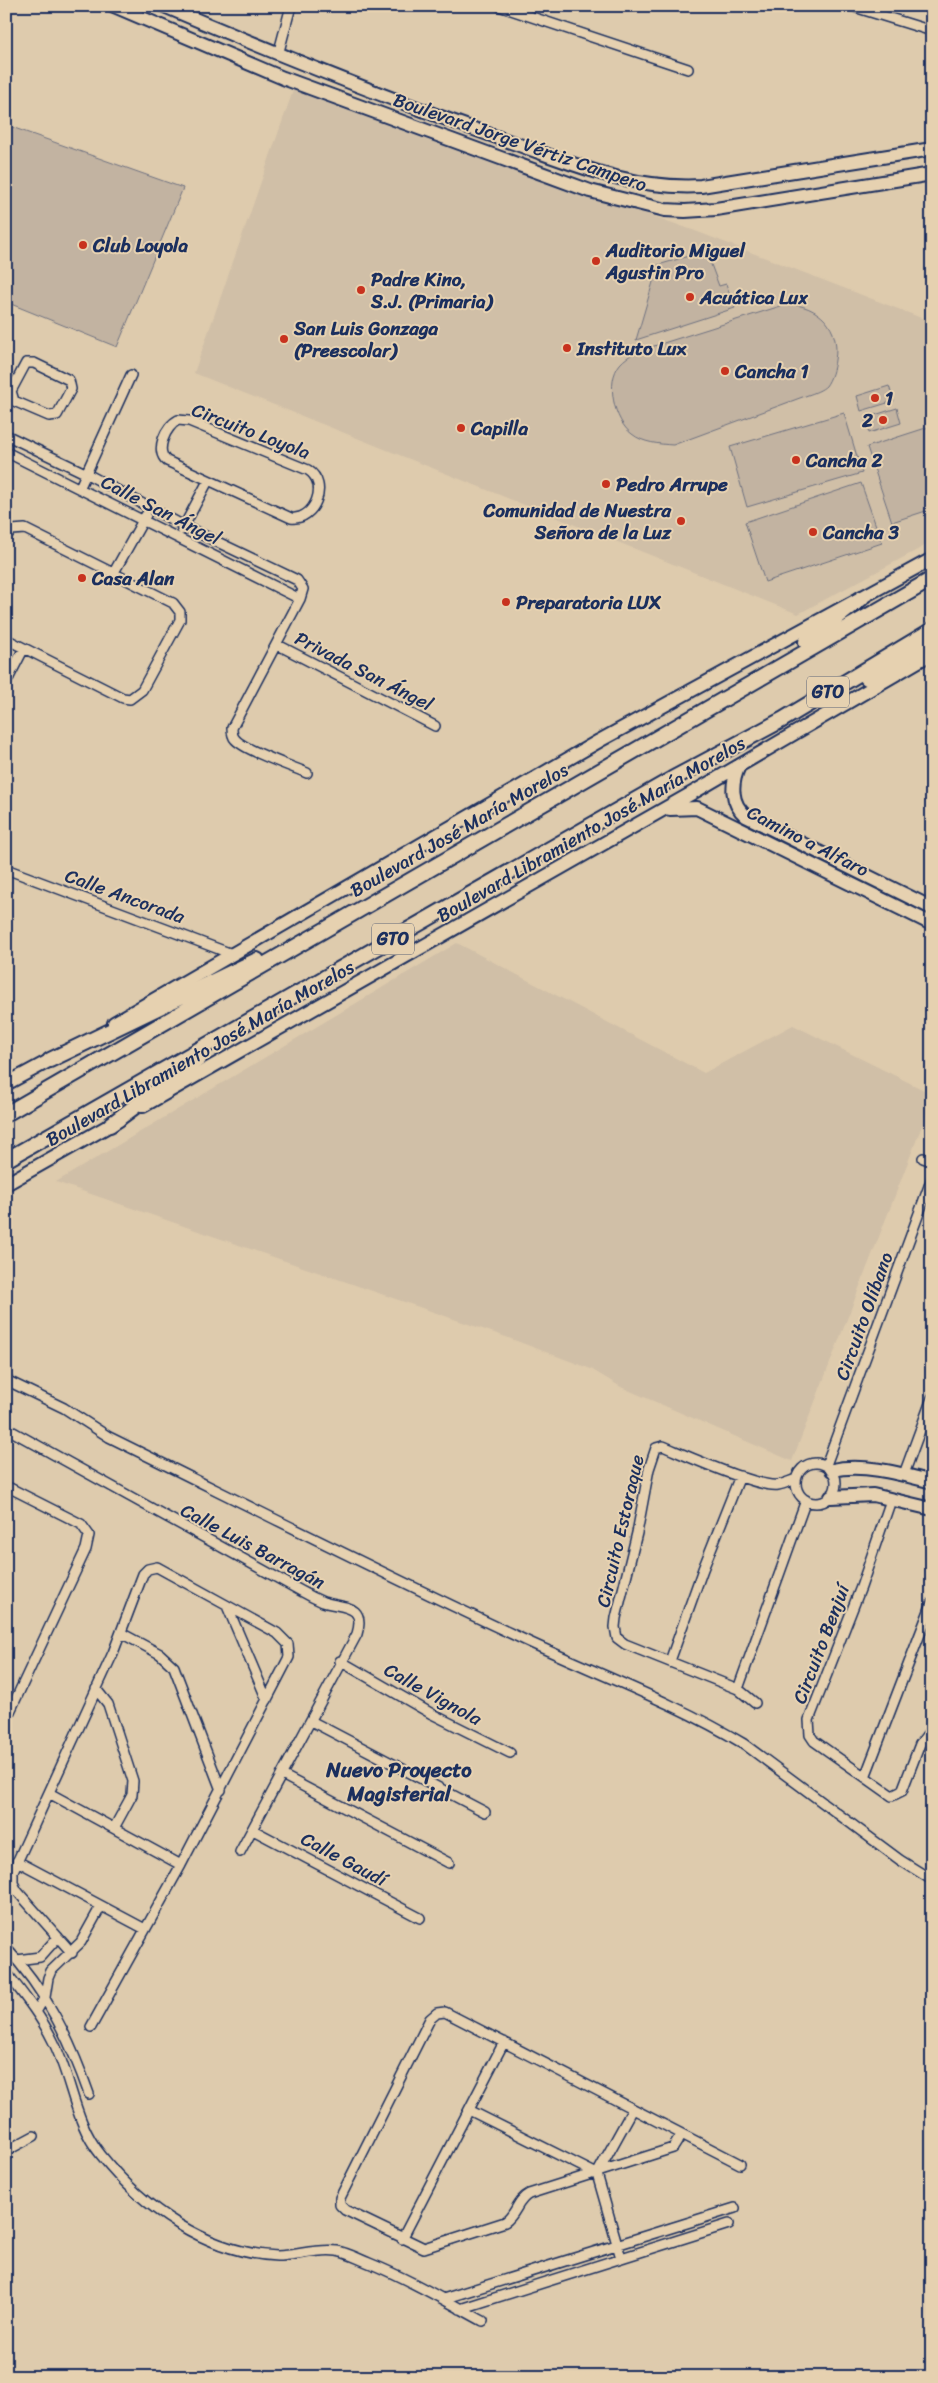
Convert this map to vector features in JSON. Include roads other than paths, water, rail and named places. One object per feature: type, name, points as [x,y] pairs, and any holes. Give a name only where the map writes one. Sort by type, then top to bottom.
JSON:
[{"type":"main road","name":"Boulevard José María Morelos","points":[[6,1114],[932,579]]},
{"type":"main road","points":[[765,674],[862,598]]},
{"type":"main road","name":"GTO","points":[[6,1160],[672,779],[782,720],[932,630]]},
{"type":"main road","points":[[782,720],[828,699],[932,643]]},
{"type":"main road","points":[[50,1060],[245,965],[282,954]]},
{"type":"main road","points":[[110,1125],[249,1022]]},
{"type":"street","name":"Boulevard Jorge Vértiz Campero","points":[[114,6],[283,78],[590,191],[646,206],[685,211],[716,209],[932,174]]},
{"type":"street","name":"Boulevard Jorge Vértiz Campero","points":[[164,6],[278,54],[460,125],[617,179],[647,186],[674,188],[711,185],[932,149]]},
{"type":"street","points":[[278,54],[291,6]]},
{"type":"street","points":[[499,6],[688,69]]},
{"type":"street","points":[[851,6],[932,31]]},
{"type":"street","points":[[29,362],[65,377],[71,383],[71,389],[58,415],[49,416],[14,401],[10,379],[23,365],[29,362]]},
{"type":"street","points":[[80,487],[88,474],[131,375]]},
{"type":"street","name":"Circuito Loyola","points":[[178,420],[189,421],[308,470],[316,475],[320,491],[305,516],[298,519],[282,514],[208,481],[163,458],[160,450],[169,426],[178,420]]},
{"type":"street","name":"Calle San Ángel","points":[[6,435],[88,474],[184,526],[297,580],[302,589],[300,600],[80,487],[6,452]]},
{"type":"street","points":[[179,537],[208,481]]},
{"type":"street","points":[[113,574],[150,509]]},
{"type":"street","points":[[6,536],[12,530],[25,529],[173,604],[180,612],[180,620],[138,694],[130,699],[123,698],[6,639]]},
{"type":"street","points":[[6,1084],[599,741],[932,560]]},
{"type":"street","points":[[300,600],[278,645],[232,728],[232,734],[239,743],[307,773]]},
{"type":"street","name":"Privada San Ángel","points":[[278,645],[435,726]]},
{"type":"street","points":[[6,683],[24,648]]},
{"type":"street","name":"Boulevard Libramiento José María Morelos","points":[[6,1184],[663,810],[932,654]]},
{"type":"street","name":"Camino a Alfaro","points":[[739,766],[733,779],[733,791],[739,811],[932,908]]},
{"type":"street","name":"Camino a Alfaro","points":[[663,810],[697,808],[932,924]]},
{"type":"street","name":"Calle Ancorada","points":[[6,870],[232,954]]},
{"type":"street","name":"Circuito Olíbano","points":[[829,1468],[932,1178]]},
{"type":"street","points":[[6,1380],[64,1408],[109,1437],[405,1584],[578,1666],[716,1727],[744,1744],[900,1860],[932,1880]]},
{"type":"street","points":[[904,1474],[932,1398]]},
{"type":"street","name":"Calle Luis Barragán","points":[[6,1428],[301,1591],[324,1602],[344,1605],[358,1616],[359,1626],[340,1661],[312,1721],[240,1852]]},
{"type":"street","name":"Circuito Estoraque","points":[[755,1703],[738,1688],[625,1644],[617,1638],[615,1627],[654,1452],[663,1446],[740,1476],[770,1485],[778,1485],[796,1479]]},
{"type":"street","points":[[932,1482],[904,1474],[829,1468],[814,1463],[802,1468],[796,1479],[798,1491],[806,1500],[819,1503],[831,1497],[873,1495],[932,1509]]},
{"type":"street","points":[[829,1468],[836,1484],[831,1497]]},
{"type":"street","points":[[670,1661],[703,1569],[740,1476]]},
{"type":"street","points":[[6,1486],[81,1524],[89,1535],[86,1549],[6,1720]]},
{"type":"street","points":[[738,1688],[806,1500]]},
{"type":"street","name":"Circuito Benjuí","points":[[890,1500],[861,1587],[809,1720],[810,1735],[814,1741],[888,1795],[895,1796],[900,1794],[920,1744],[932,1728]]},
{"type":"street","points":[[72,1952],[16,1891],[12,1877],[121,1633],[143,1574],[148,1569],[157,1567],[277,1633],[288,1644],[289,1657],[181,1865],[90,2027]]},
{"type":"street","points":[[865,1777],[932,1603]]},
{"type":"street","points":[[227,1606],[267,1700]]},
{"type":"street","points":[[121,1633],[160,1654],[174,1667],[220,1790]]},
{"type":"street","name":"Calle Vignola","points":[[340,1661],[432,1714],[510,1753]]},
{"type":"street","points":[[96,1689],[108,1704],[134,1781],[132,1795],[114,1828]]},
{"type":"street","points":[[312,1721],[485,1812]]},
{"type":"street","points":[[282,1775],[449,1863]]},
{"type":"street","points":[[49,1793],[181,1865]]},
{"type":"street","name":"Calle Gaudí","points":[[253,1830],[420,1918]]},
{"type":"street","points":[[18,1860],[145,1929]]},
{"type":"street","points":[[36,2012],[45,1997],[51,1971],[72,1952],[102,1906]]},
{"type":"street","points":[[17,1960],[40,1957],[58,1938]]},
{"type":"street","points":[[6,1948],[45,1997],[75,2054],[89,2094]]},
{"type":"street","points":[[40,1957],[51,1971]]},
{"type":"street","points":[[6,1972],[36,2012],[53,2040],[80,2121],[90,2140],[131,2188],[166,2218],[211,2241],[254,2253],[276,2256],[336,2251],[386,2270],[483,2322]]},
{"type":"street","points":[[682,2134],[673,2148],[523,2197],[510,2219],[505,2222],[432,2247],[417,2246],[345,2210],[340,2205],[340,2198],[430,2019],[438,2013],[445,2012],[504,2042],[633,2109],[682,2134],[740,2164]]},
{"type":"street","points":[[402,2239],[504,2042]]},
{"type":"street","points":[[622,2258],[597,2174],[633,2109]]},
{"type":"street","points":[[469,2110],[597,2174]]},
{"type":"street","points":[[6,2151],[34,2136]]},
{"type":"street","points":[[443,2299],[735,2208]]},
{"type":"street","points":[[460,2309],[730,2224]]},
{"type":"street","points":[[525,2274],[530,2287]]},
{"type":"place","name":"Club Loyola","points":[[83,245]]},
{"type":"place","name":"Auditorio Miguel Agustin Pro","points":[[596,261]]},
{"type":"place","name":"Padre Kino, S.J. (Primaria)","points":[[361,290]]},
{"type":"place","name":"Acuática Lux","points":[[690,297]]},
{"type":"place","name":"San Luis Gonzaga (Preescolar)","points":[[284,339]]},
{"type":"place","name":"Instituto Lux","points":[[567,348]]},
{"type":"place","name":"Cancha 1","points":[[725,371]]},
{"type":"place","name":"1","points":[[875,398]]},
{"type":"place","name":"2","points":[[883,420]]},
{"type":"place","name":"Capilla","points":[[461,428]]},
{"type":"place","name":"Cancha 2","points":[[796,460]]},
{"type":"place","name":"Pedro Arrupe","points":[[606,484]]},
{"type":"place","name":"Comunidad de Nuestra Señora de la Luz","points":[[681,521]]},
{"type":"place","name":"Cancha 3","points":[[813,532]]},
{"type":"place","name":"Casa Alan","points":[[82,578]]},
{"type":"place","name":"Preparatoria LUX","points":[[506,602]]},
{"type":"district","name":"Nuevo Proyecto Magisterial","points":[[399,1782]]}]
